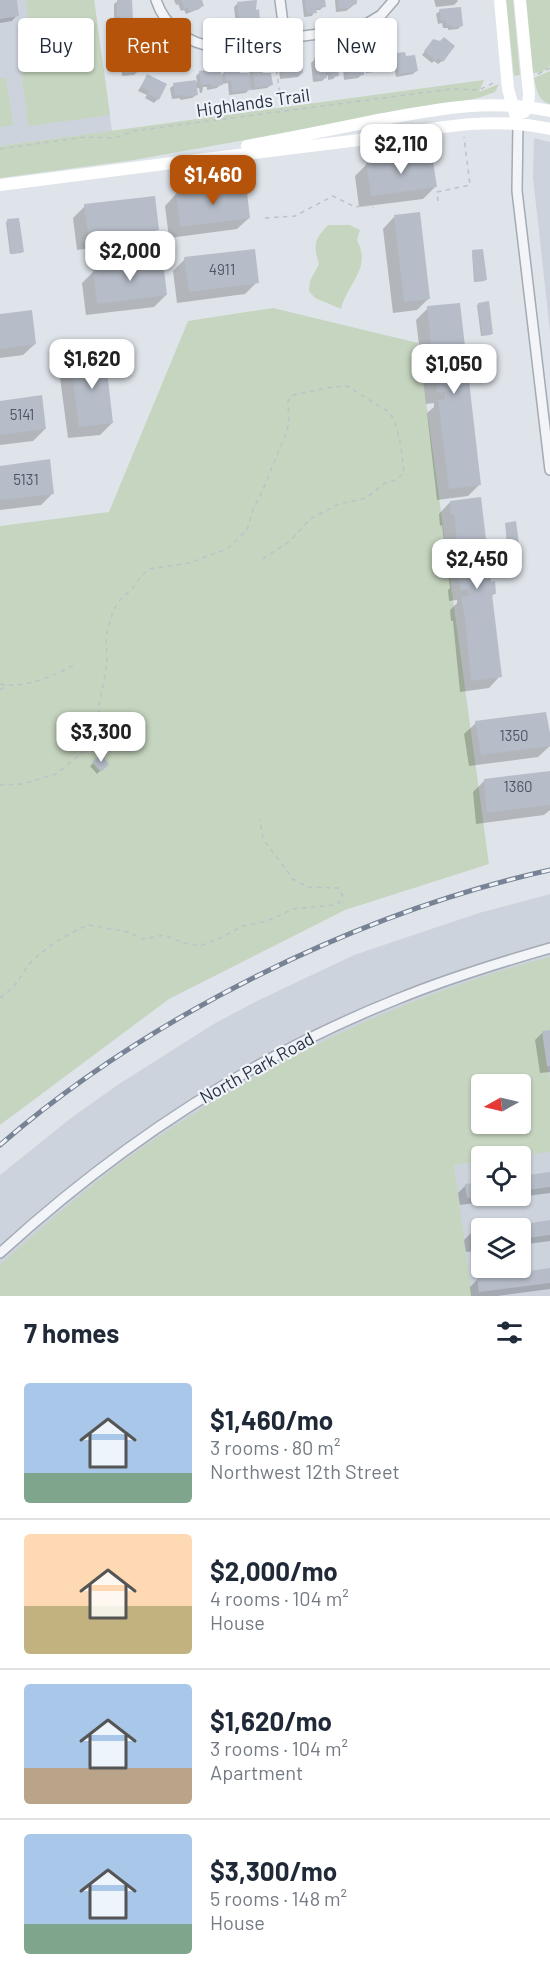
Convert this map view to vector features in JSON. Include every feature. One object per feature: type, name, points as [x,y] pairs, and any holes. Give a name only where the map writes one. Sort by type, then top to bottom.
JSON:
[{"type":"main road","points":[[500,0],[508,79],[518,124]]},
{"type":"main road","points":[[518,124],[528,107],[528,76],[520,0]]},
{"type":"main road","points":[[167,163],[467,105],[512,105],[550,111]]},
{"type":"main road","points":[[0,185],[346,142],[463,123],[518,124],[550,129]]},
{"type":"street","points":[[156,0],[171,25],[180,34],[203,45]]},
{"type":"street","points":[[280,0],[282,18]]},
{"type":"street","points":[[303,37],[358,29],[371,23],[392,3]]},
{"type":"street","points":[[518,124],[516,162],[518,200],[550,470]]},
{"type":"street","name":"North Park Road","points":[[0,1253],[63,1197],[138,1140],[214,1090],[257,1066],[339,1024],[394,1000],[460,976],[550,948]]},
{"type":"path","points":[[277,72],[282,112]]},
{"type":"path","name":"Highlands Trail","points":[[0,149],[85,137],[115,138],[133,131],[451,89],[478,90],[493,82],[508,79]]},
{"type":"path","points":[[438,201],[437,192],[470,185],[464,137]]},
{"type":"path","points":[[264,218],[295,216],[333,196],[355,207],[372,205],[373,208]]},
{"type":"path","points":[[0,785],[23,784],[56,774],[87,749],[99,728],[99,705],[107,664],[106,636],[116,606],[149,569],[189,563],[227,549],[247,531],[253,509],[289,424],[288,401],[293,394],[347,386],[389,412],[395,422],[404,472],[396,480],[385,483],[366,498],[339,504],[310,519],[290,542],[261,560]]},
{"type":"path","points":[[0,684],[49,679],[74,665]]},
{"type":"path","points":[[0,690],[7,685]]},
{"type":"path","points":[[0,998],[15,986],[35,959],[52,946],[89,925],[128,932],[143,939],[165,935],[184,943],[200,946],[243,926],[267,921],[293,909],[334,905],[340,902],[343,896],[338,888],[308,887],[293,879],[263,839],[260,819]]},
{"type":"shaded area","points":[[0,0],[94,0],[112,131],[0,146]]},
{"type":"shaded area","points":[[534,138],[550,142],[550,332],[533,177]]},
{"type":"shaded area","points":[[550,894],[550,1296],[0,1296],[0,1175],[71,1118],[119,1084],[212,1025],[354,955],[479,913]]},
{"type":"green space","points":[[25,0],[94,0],[110,115],[28,126],[21,72],[94,72],[94,18],[29,18]]},
{"type":"green space","points":[[506,0],[513,0],[520,75],[514,76]]},
{"type":"green space","points":[[525,0],[550,0],[550,66],[542,72],[533,73],[532,70]]},
{"type":"green space","points":[[550,71],[550,104],[540,97],[534,78]]},
{"type":"green space","points":[[0,78],[6,78],[13,125],[0,127]]},
{"type":"green space","points":[[484,80],[479,92],[499,84],[495,92],[478,98],[134,160],[0,178],[0,146]]},
{"type":"green space","points":[[328,225],[350,225],[360,230],[357,240],[362,259],[341,309],[315,298],[309,291],[310,281],[319,264],[316,243]]},
{"type":"green space","points":[[273,308],[418,343],[489,864],[345,910],[169,999],[0,1125],[0,526],[109,512],[188,321]]},
{"type":"green space","points":[[550,957],[550,1030],[547,1066],[550,1080],[550,1152],[531,1154],[531,1146],[471,1146],[471,1162],[454,1165],[472,1296],[0,1296],[0,1265],[95,1183],[155,1139],[248,1081],[296,1055],[395,1009]]},
{"type":"building","points":[[0,0],[17,0],[19,16],[0,19]]},
{"type":"building","points":[[117,0],[132,0],[133,18],[117,17]]},
{"type":"building","points":[[181,0],[202,0],[204,6],[189,12],[188,7],[185,9]]},
{"type":"building","points":[[257,0],[256,10],[259,9],[260,18],[239,18],[237,2]]},
{"type":"building","points":[[305,0],[325,0],[326,7],[316,8],[317,13],[307,14]]},
{"type":"building","points":[[338,0],[357,0],[357,4],[351,5],[351,8],[339,9]]},
{"type":"building","points":[[461,7],[463,26],[452,28],[451,25],[446,25],[446,20],[441,21],[439,9]]},
{"type":"building","points":[[444,37],[455,46],[443,62],[438,58],[436,61],[424,51],[433,39],[440,41]]},
{"type":"building","points":[[405,52],[406,56],[415,55],[418,71],[399,74],[397,53]]},
{"type":"building","points":[[199,71],[221,72],[223,85],[211,87],[210,84],[201,85]]},
{"type":"building","points":[[225,72],[249,73],[251,90],[232,92],[231,80],[226,81]]},
{"type":"building","points":[[253,72],[271,73],[273,85],[255,88]]},
{"type":"building","points":[[283,72],[303,72],[303,73],[283,76]]},
{"type":"building","points":[[316,72],[326,72],[327,78],[317,79]]},
{"type":"building","points":[[331,72],[338,72],[339,76],[332,77]]},
{"type":"building","points":[[347,72],[364,72],[364,75],[348,77]]},
{"type":"building","points":[[147,74],[167,84],[159,100],[141,87]]},
{"type":"building","points":[[196,80],[198,95],[175,96],[173,83]]},
{"type":"building","points":[[432,154],[437,187],[371,196],[366,163]]},
{"type":"building","points":[[246,184],[250,218],[180,227],[176,193]]},
{"type":"building","points":[[155,196],[159,230],[89,239],[84,204]]},
{"type":"building","points":[[420,212],[430,299],[404,302],[394,215]]},
{"type":"building","points":[[19,218],[24,252],[11,254],[7,219]]},
{"type":"building","points":[[255,249],[259,283],[189,292],[184,257]]},
{"type":"building","points":[[483,249],[487,280],[475,281],[472,250]]},
{"type":"building","points":[[163,261],[167,295],[97,304],[93,270]]},
{"type":"building","points":[[489,301],[493,334],[482,335],[478,303]]},
{"type":"building","points":[[460,303],[481,485],[449,489],[438,400],[445,399],[445,392],[437,393],[427,306]]},
{"type":"building","points":[[32,310],[36,344],[0,349],[0,314]]},
{"type":"building","points":[[105,353],[113,423],[79,427],[70,357]]},
{"type":"building","points":[[42,395],[46,429],[0,435],[0,401]]},
{"type":"building","points":[[50,459],[54,494],[0,500],[0,466]]},
{"type":"building","points":[[481,497],[491,582],[495,581],[496,594],[492,594],[502,677],[471,681],[461,597],[469,596],[468,589],[460,590],[459,577],[461,576],[454,514],[451,515],[450,501]]},
{"type":"building","points":[[516,521],[520,552],[508,553],[505,523]]},
{"type":"building","points":[[546,712],[550,746],[481,755],[475,721]]},
{"type":"building","points":[[101,754],[109,764],[101,772],[92,762]]},
{"type":"building","points":[[550,771],[550,805],[487,813],[484,779]]},
{"type":"building","points":[[550,1030],[550,1066],[547,1066],[542,1031]]},
{"type":"building","points":[[550,1172],[550,1187],[531,1190],[531,1175]]},
{"type":"building","points":[[471,1183],[471,1197],[467,1198],[465,1184]]},
{"type":"building","points":[[550,1220],[550,1235],[531,1238],[531,1223]]},
{"type":"building","points":[[550,1268],[550,1283],[479,1292],[477,1278],[531,1278],[531,1271]]},
{"type":"railway","points":[[0,1145],[58,1098],[122,1054],[258,975],[330,942],[404,913],[477,889],[550,870]]}]
